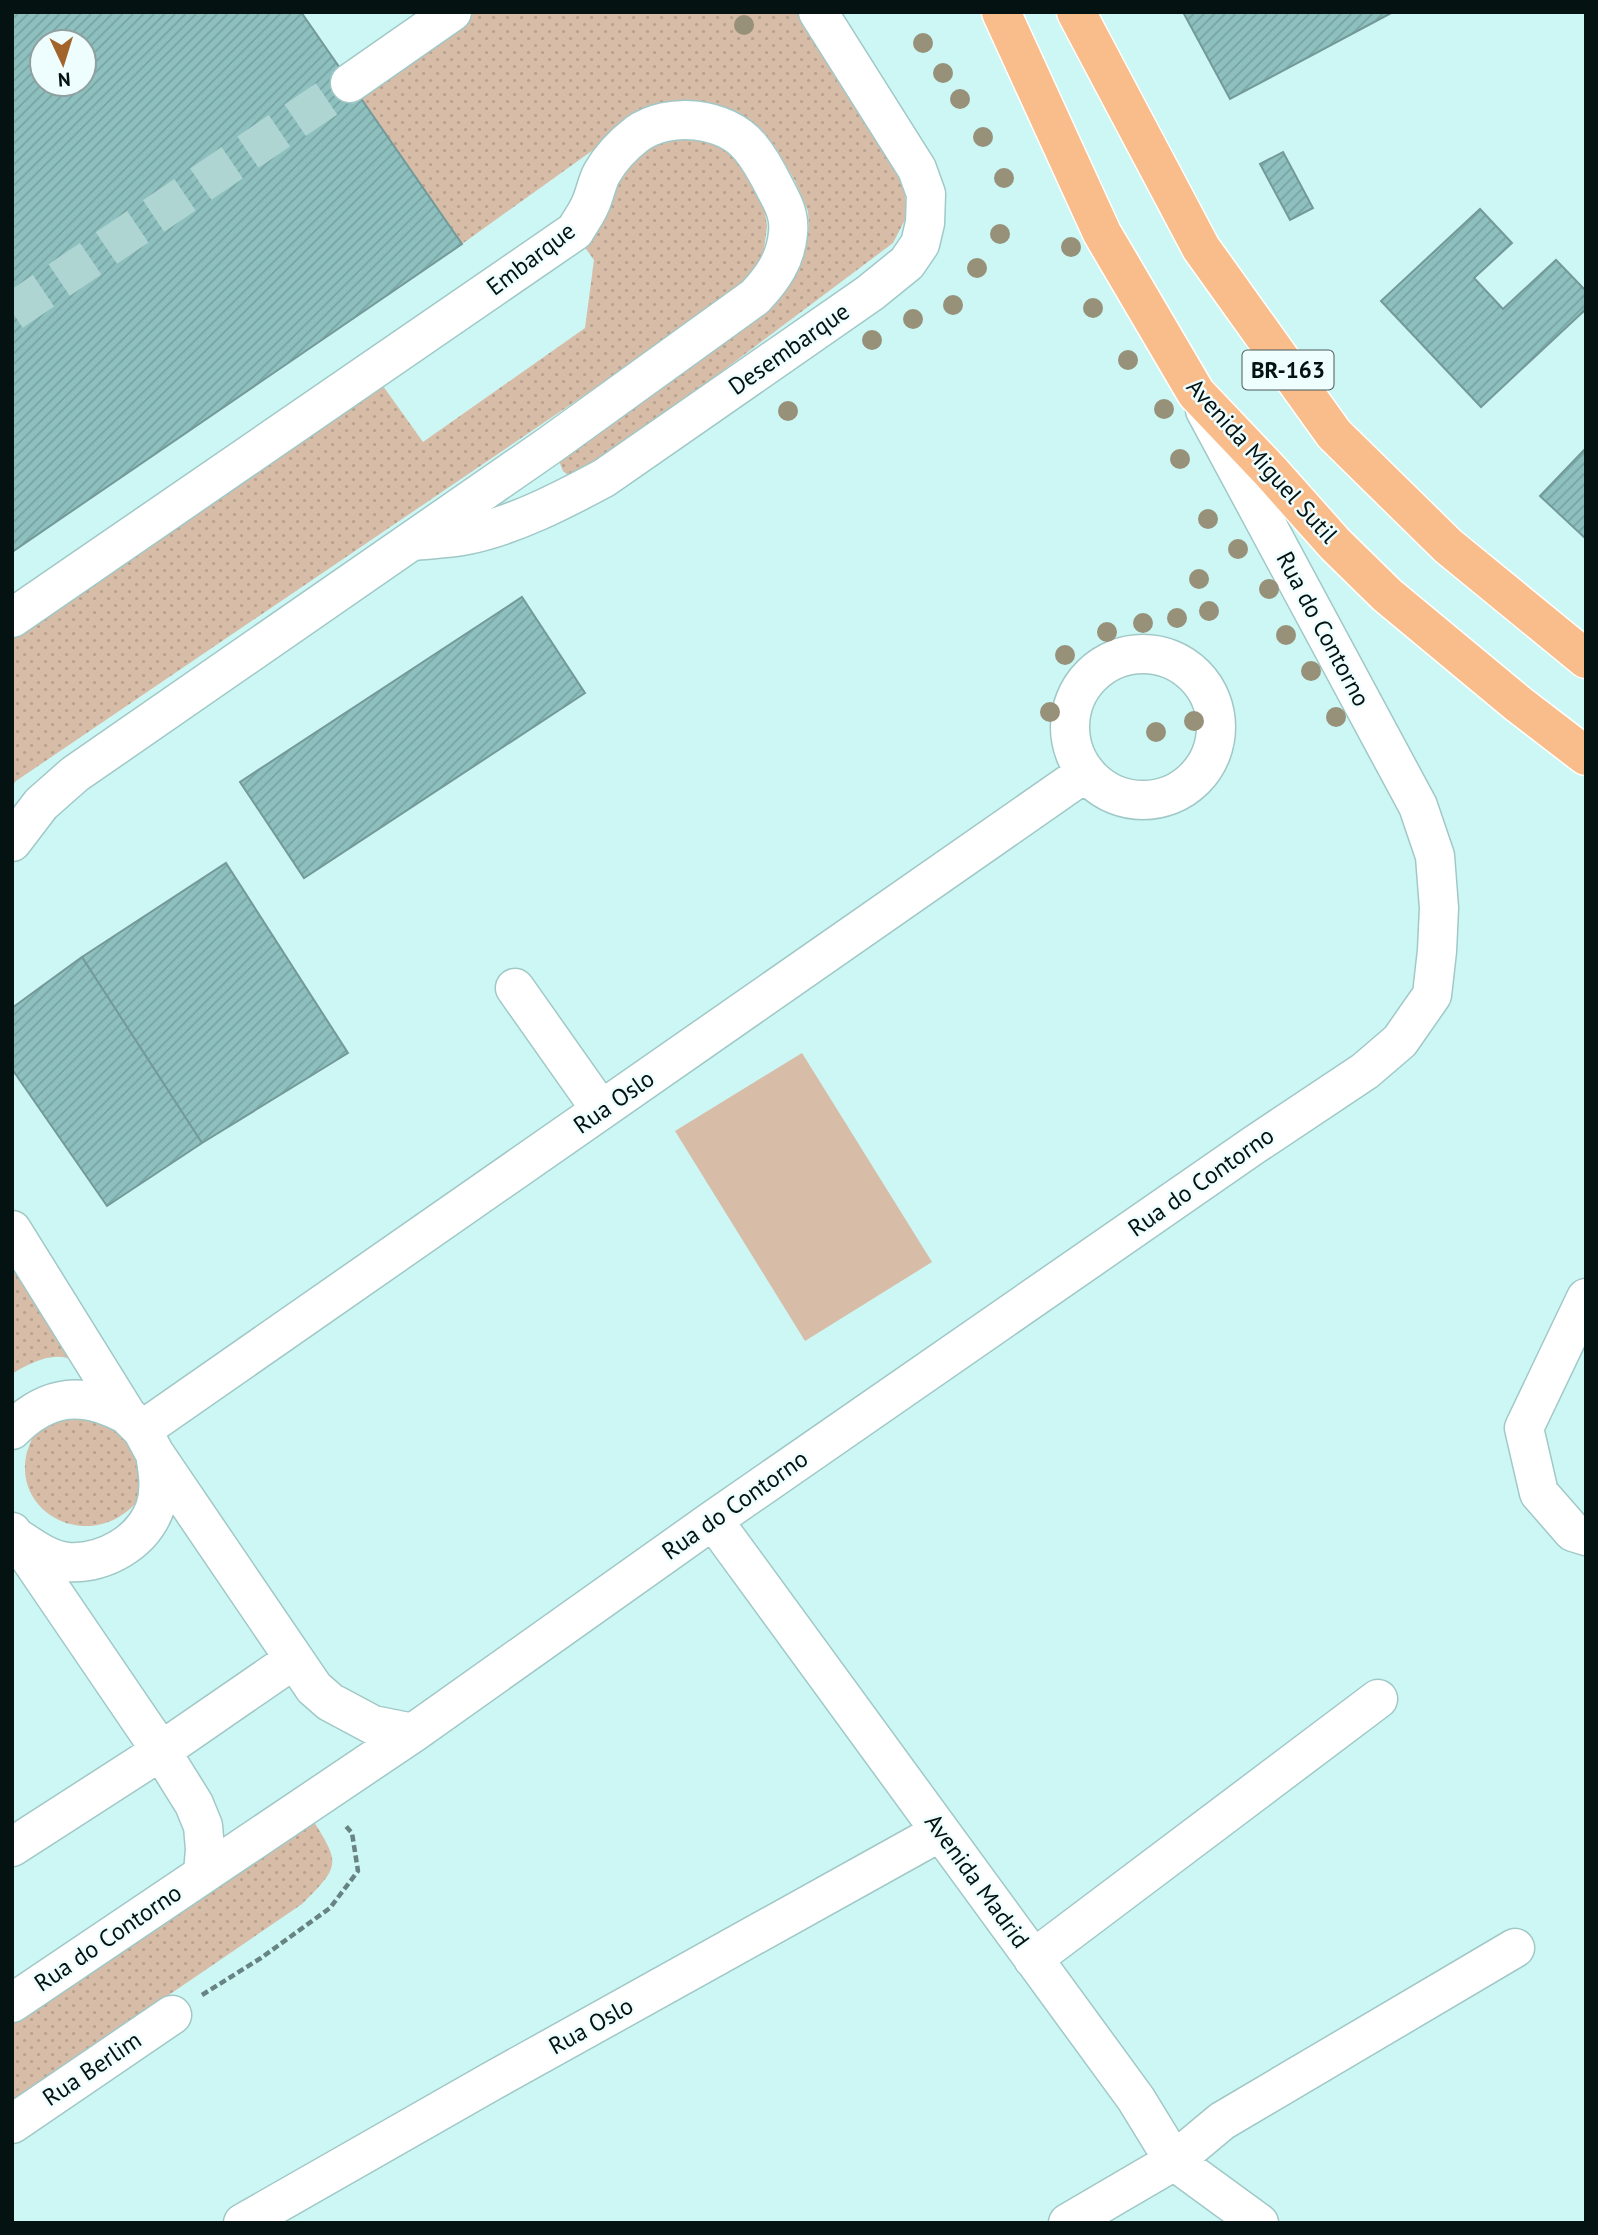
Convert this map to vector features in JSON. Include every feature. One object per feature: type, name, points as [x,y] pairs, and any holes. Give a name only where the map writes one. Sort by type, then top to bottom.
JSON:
[{"type":"highway","name":"Avenida Miguel Sutil","points":[[1001,12],[1102,233],[1196,393],[1335,544],[1387,595],[1517,704],[1586,756]]},
{"type":"highway","name":"BR-163","points":[[1076,12],[1201,248],[1334,434],[1448,546],[1586,659]]},
{"type":"street","points":[[350,83],[452,12]]},
{"type":"street","name":"Desembarque","points":[[410,541],[467,536],[559,502],[604,478],[870,293],[907,263],[920,244],[925,223],[926,194],[917,169],[818,12]]},
{"type":"street","name":"Embarque","points":[[12,618],[575,231],[590,207],[602,173],[618,152],[639,132],[664,123],[685,120],[710,123],[731,132],[749,145],[768,173],[788,212],[788,232],[782,259],[772,280],[755,297],[550,445],[75,774],[41,804],[12,842]]},
{"type":"street","name":"Rua do Contorno","points":[[12,2003],[413,1733],[713,1520],[1365,1071],[1400,1041],[1432,995],[1439,908],[1435,856],[1418,806],[1196,393]]},
{"type":"street","name":"Rua Oslo","points":[[141,1433],[1085,773]]},
{"type":"street","points":[[515,988],[601,1110]]},
{"type":"street","points":[[12,1230],[141,1433],[314,1688],[330,1702],[373,1725],[413,1733]]},
{"type":"street","points":[[1586,1298],[1524,1428],[1539,1493],[1573,1531],[1586,1536]]},
{"type":"street","points":[[12,1430],[25,1417],[44,1405],[64,1399],[86,1399],[108,1404],[141,1433],[159,1482],[154,1509],[141,1532],[120,1550],[94,1560],[66,1562],[40,1554],[15,1535]]},
{"type":"street","name":"Avenida Madrid","points":[[713,1520],[1136,2099],[1174,2161],[1259,2223]]},
{"type":"street","points":[[15,1535],[194,1804],[203,1826],[203,1873]]},
{"type":"street","points":[[12,1847],[161,1751],[293,1660]]},
{"type":"street","points":[[1034,1959],[1378,1699]]},
{"type":"street","name":"Rua Oslo","points":[[243,2223],[940,1832]]},
{"type":"street","points":[[1068,2223],[1174,2161],[1223,2122],[1515,1948]]},
{"type":"street","name":"Rua Berlim","points":[[12,2124],[172,2015]]},
{"type":"path","points":[[172,2015],[261,1958],[330,1908],[358,1871],[352,1833],[318,1796]]},
{"type":"shaded area","points":[[468,12],[800,12],[904,183],[907,216],[893,243],[588,472],[569,476],[563,471],[559,461],[804,250],[809,228],[808,211],[795,181],[774,145],[760,128],[739,115],[642,115],[462,244],[355,90]]},
{"type":"shaded area","points":[[667,134],[721,137],[761,186],[767,226],[763,258],[738,291],[12,786],[12,633],[378,379],[423,442],[585,328],[594,260],[581,242],[627,158]]},
{"type":"shaded area","points":[[802,1053],[932,1262],[805,1341],[675,1131]]},
{"type":"shaded area","points":[[12,1268],[81,1367],[69,1359],[53,1357],[45,1358],[12,1374]]},
{"type":"shaded area","points":[[99,1408],[147,1462],[141,1491],[135,1504],[119,1517],[101,1524],[83,1526],[66,1523],[50,1515],[38,1504],[29,1489],[25,1472],[27,1452],[42,1425],[61,1417]]},
{"type":"shaded area","points":[[312,1819],[328,1846],[332,1864],[324,1881],[302,1904],[12,2102],[12,2021]]},
{"type":"building","points":[[12,12],[301,12],[462,244],[12,552]]},
{"type":"building","points":[[1183,12],[1393,12],[1230,99]]},
{"type":"building","points":[[1283,152],[1313,208],[1290,220],[1260,164]]},
{"type":"building","points":[[1480,209],[1512,243],[1474,278],[1503,309],[1556,260],[1586,291],[1586,309],[1481,407],[1381,301]]},
{"type":"building","points":[[1586,448],[1586,539],[1540,496]]},
{"type":"building","points":[[522,597],[585,693],[304,878],[240,782]]},
{"type":"building","points":[[226,863],[348,1053],[202,1143],[82,957]]},
{"type":"building","points":[[82,957],[202,1143],[107,1206],[12,1069],[12,1008]]},
{"type":"tunnel","points":[[12,312],[350,83]]}]
